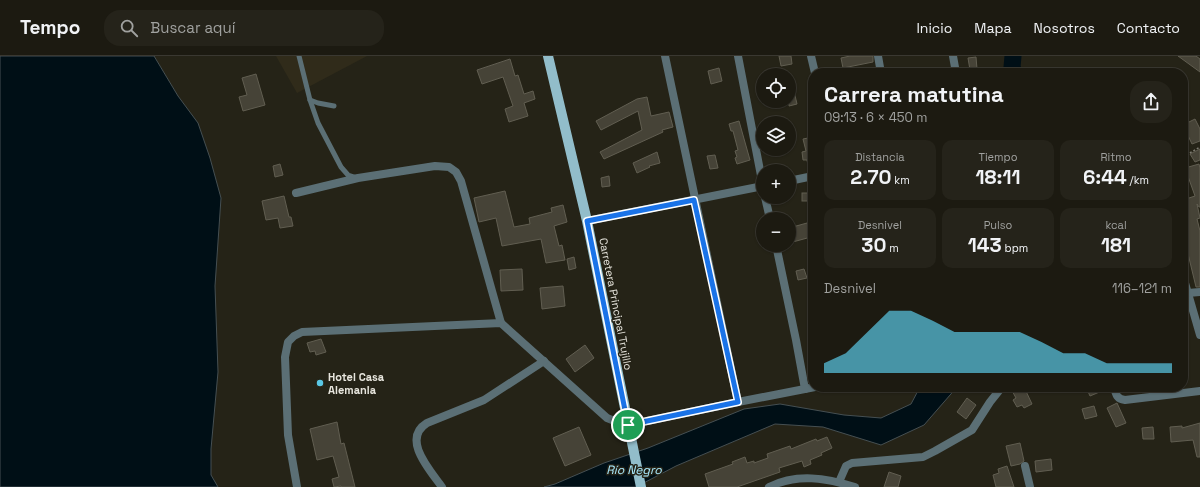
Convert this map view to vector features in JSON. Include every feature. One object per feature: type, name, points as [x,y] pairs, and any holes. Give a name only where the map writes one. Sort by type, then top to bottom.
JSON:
[{"type":"main road","name":"Carretera Principal Trujillo","points":[[548,56],[587,221],[641,487]]},
{"type":"street","points":[[664,56],[738,402]]},
{"type":"street","points":[[738,56],[759,164]]},
{"type":"street","points":[[811,56],[814,68]]},
{"type":"street","points":[[878,56],[880,68]]},
{"type":"street","points":[[953,56],[955,68]]},
{"type":"street","points":[[296,193],[358,178],[435,166],[449,167],[456,172],[461,181],[501,323],[607,418],[617,422],[628,425],[808,388]]},
{"type":"street","points":[[796,180],[808,177]]},
{"type":"street","points":[[587,221],[756,187]]},
{"type":"street","points":[[777,252],[805,389]]},
{"type":"street","points":[[1200,292],[1188,293],[1200,335]]},
{"type":"street","points":[[297,487],[288,436],[285,357],[288,342],[294,336],[302,332],[501,323]]},
{"type":"street","points":[[442,487],[420,454],[417,444],[417,433],[420,427],[484,400],[544,361]]},
{"type":"street","points":[[1188,392],[1200,390]]},
{"type":"street","points":[[838,482],[846,466],[852,463],[923,457],[962,437],[972,430],[998,392]]},
{"type":"street","points":[[1116,392],[1117,397],[1125,400],[1185,392]]},
{"type":"street","points":[[1025,466],[1030,487]]},
{"type":"street","points":[[769,487],[792,479],[808,477],[825,483],[838,482],[855,487]]},
{"type":"lane","points":[[300,56],[310,100],[318,123],[341,167],[348,174],[358,178]]},
{"type":"lane","points":[[310,100],[334,106]]},
{"type":"path","points":[[1188,154],[1200,147]]},
{"type":"shaded area","points":[[276,56],[367,56],[297,93]]},
{"type":"water","points":[[0,56],[154,56],[178,96],[198,123],[210,158],[221,198],[215,286],[218,372],[211,449],[211,475],[218,487],[0,487]]},
{"type":"water","name":"Río Negro","points":[[917,392],[953,392],[924,425],[881,445],[823,427],[775,424],[676,466],[636,487],[544,487],[555,484],[604,463],[648,448],[744,409],[780,404],[844,415],[881,418],[911,404]]},
{"type":"building","points":[[779,56],[791,56],[792,64],[781,66]]},
{"type":"building","points":[[850,56],[873,56],[873,62],[843,68],[841,58]]},
{"type":"building","points":[[1178,56],[1196,56],[1200,59],[1200,72]]},
{"type":"building","points":[[976,57],[977,68],[970,68],[968,58]]},
{"type":"building","points":[[510,59],[515,76],[518,75],[524,94],[533,91],[535,99],[524,103],[528,116],[509,122],[505,109],[513,106],[503,77],[482,84],[477,70]]},
{"type":"building","points":[[719,68],[722,81],[711,84],[708,71]]},
{"type":"building","points":[[256,74],[265,105],[243,111],[239,97],[247,95],[242,78]]},
{"type":"building","points":[[647,97],[651,116],[669,112],[673,127],[662,130],[663,132],[604,159],[600,152],[642,130],[638,111],[601,130],[596,121],[637,99]]},
{"type":"building","points":[[1195,119],[1200,129],[1200,141],[1192,144],[1188,136],[1188,122]]},
{"type":"building","points":[[739,121],[750,160],[737,164],[735,151],[738,150],[733,131],[731,131],[729,124]]},
{"type":"building","points":[[808,138],[808,166],[807,160],[803,160],[802,152],[806,151],[803,139]]},
{"type":"building","points":[[1200,149],[1200,160],[1195,162],[1190,154]]},
{"type":"building","points":[[657,152],[660,163],[649,166],[650,167],[637,173],[633,163]]},
{"type":"building","points":[[715,155],[718,168],[710,169],[707,156]]},
{"type":"building","points":[[280,164],[283,175],[275,177],[273,166]]},
{"type":"building","points":[[1199,164],[1200,168],[1200,207],[1197,204],[1200,218],[1197,219],[1200,231],[1200,287],[1196,287],[1188,254],[1188,198],[1195,196],[1188,176],[1188,167]]},
{"type":"building","points":[[609,176],[610,186],[602,187],[601,178]]},
{"type":"building","points":[[505,191],[514,227],[530,224],[529,218],[552,212],[551,208],[563,205],[567,222],[554,226],[559,246],[562,245],[565,260],[546,263],[541,239],[502,246],[496,218],[479,222],[474,198]]},
{"type":"building","points":[[802,193],[808,193],[808,201],[802,201]]},
{"type":"building","points":[[284,196],[289,217],[291,217],[293,226],[280,228],[278,218],[266,220],[262,201]]},
{"type":"building","points":[[807,223],[808,238],[796,241],[796,226]]},
{"type":"building","points":[[574,257],[576,268],[569,270],[567,259]]},
{"type":"building","points":[[522,269],[523,290],[501,291],[500,270]]},
{"type":"building","points":[[804,269],[807,278],[798,280],[796,271]]},
{"type":"building","points":[[563,286],[565,306],[542,309],[540,288]]},
{"type":"building","points":[[321,339],[326,352],[316,355],[315,351],[310,352],[307,343]]},
{"type":"building","points":[[585,345],[594,358],[575,372],[566,359]]},
{"type":"building","points":[[1013,392],[1026,392],[1032,404],[1024,408],[1022,405],[1017,407],[1013,400],[1016,398]]},
{"type":"building","points":[[1088,392],[1100,392],[1090,396]]},
{"type":"building","points":[[967,398],[976,405],[966,419],[957,412]]},
{"type":"building","points":[[1117,403],[1126,423],[1116,427],[1107,408]]},
{"type":"building","points":[[1094,406],[1097,416],[1085,419],[1082,409]]},
{"type":"building","points":[[337,422],[341,444],[344,443],[355,487],[334,487],[332,479],[339,477],[333,456],[317,460],[310,429]]},
{"type":"building","points":[[1200,423],[1200,457],[1197,457],[1193,440],[1171,442],[1170,427],[1182,426],[1182,428]]},
{"type":"building","points":[[579,427],[591,455],[565,466],[553,438]]},
{"type":"building","points":[[1153,427],[1154,439],[1143,439],[1142,428]]},
{"type":"building","points":[[827,437],[832,448],[821,453],[822,455],[810,460],[811,464],[804,467],[802,461],[779,468],[780,472],[737,487],[709,487],[705,474],[733,464],[732,462],[745,457],[747,463],[754,461],[754,463],[768,458],[767,454],[790,446],[791,449],[816,439],[817,441]]},
{"type":"building","points":[[1020,443],[1024,461],[1020,464],[1011,466],[1006,446]]},
{"type":"building","points":[[1051,459],[1052,470],[1036,472],[1035,461]]},
{"type":"building","points":[[1007,466],[1014,487],[996,487],[993,475],[999,473],[998,469]]},
{"type":"building","points":[[889,472],[901,476],[898,487],[884,487]]},
{"type":"waterway","name":"Río Negro","points":[[1012,68],[1013,56]]},
{"type":"place","name":"Hotel Casa Alemania","points":[[320,383]]},
{"type":"route","points":[[694,200],[738,402],[628,425],[587,221],[694,200]]}]
